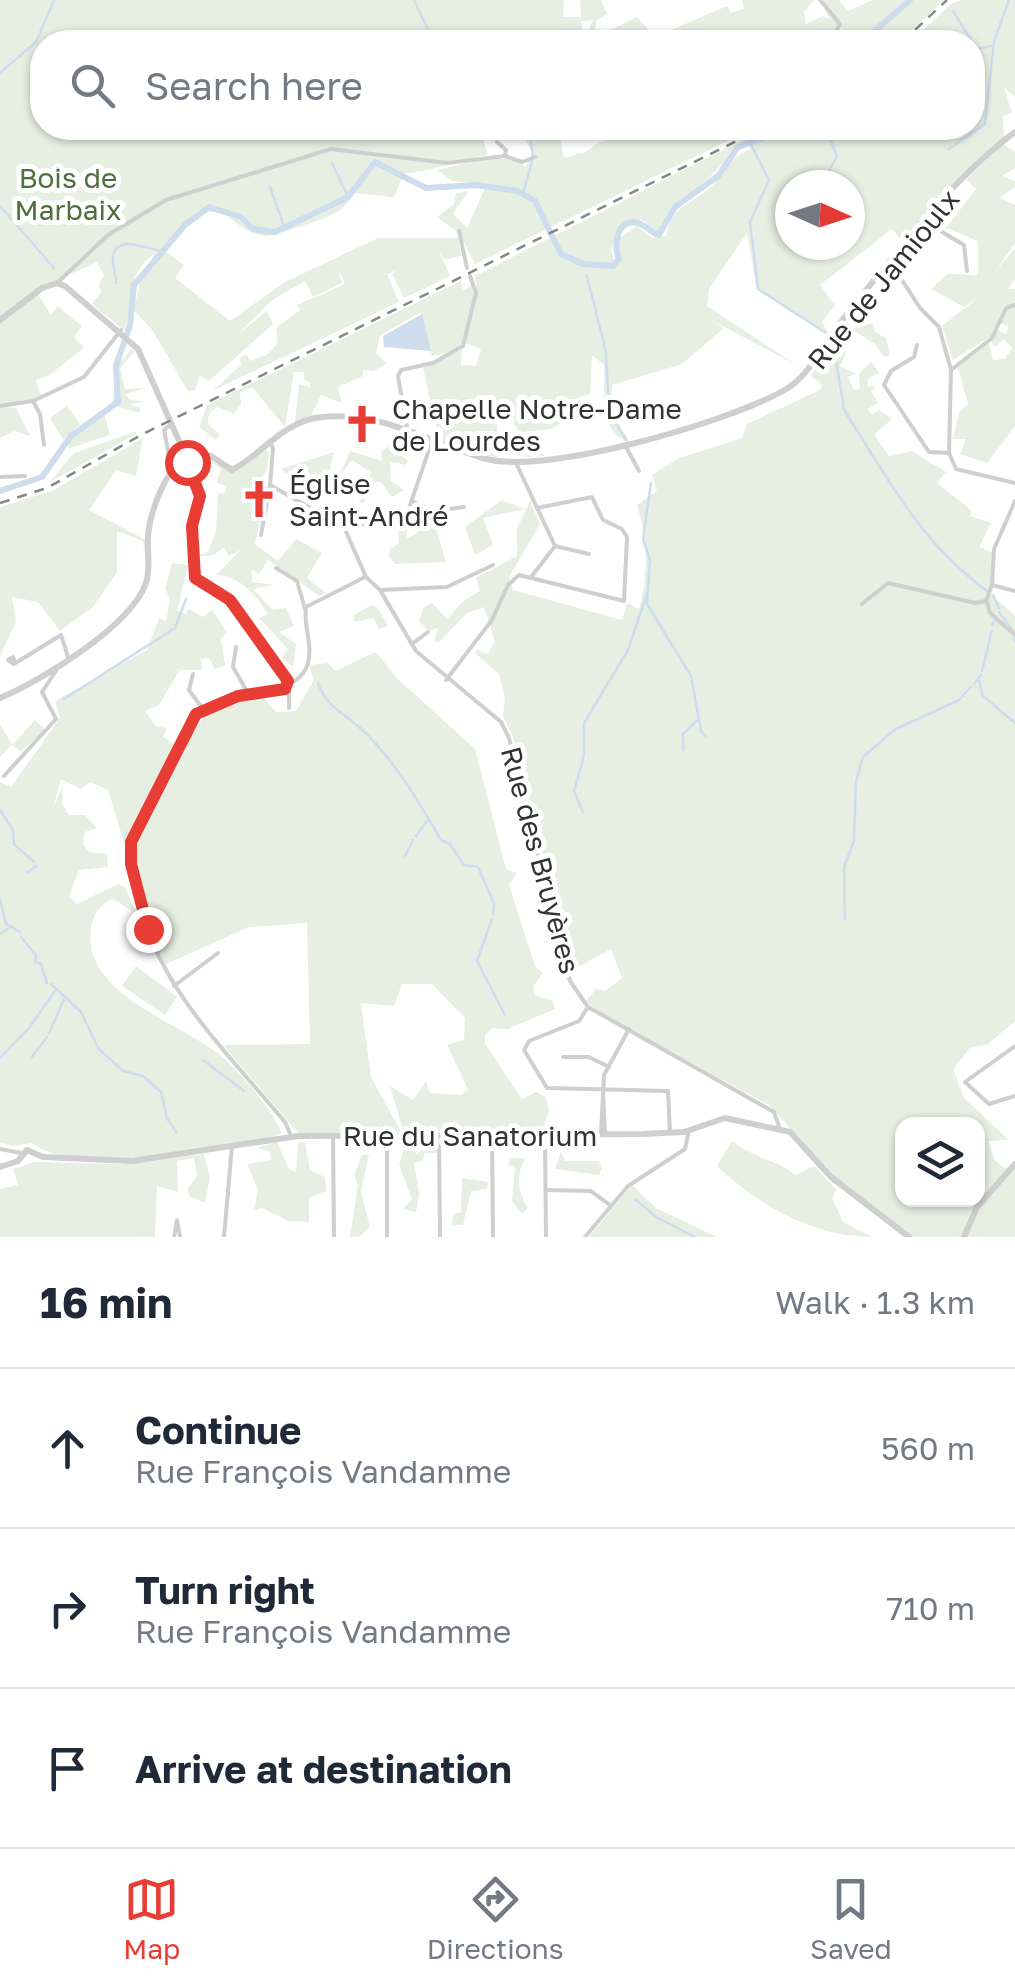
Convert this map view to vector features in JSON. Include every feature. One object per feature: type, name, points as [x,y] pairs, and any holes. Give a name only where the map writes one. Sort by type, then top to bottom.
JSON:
[{"type":"street","points":[[820,0],[840,24],[837,30]]},
{"type":"street","name":"Rue de Jamioulx","points":[[186,457],[206,454],[232,470],[288,427],[323,417],[407,427],[485,460],[516,463],[625,445],[721,417],[796,383],[890,262],[984,157],[1015,132]]},
{"type":"street","points":[[497,142],[506,150],[505,156]]},
{"type":"street","points":[[0,320],[42,288],[57,282],[108,234],[166,200],[331,149],[448,163],[505,156],[522,162],[535,156]]},
{"type":"street","points":[[926,222],[964,245],[967,271]]},
{"type":"street","points":[[459,231],[467,268]]},
{"type":"street","points":[[890,262],[920,308],[939,327],[951,370],[950,453],[956,469],[1015,483]]},
{"type":"street","points":[[407,427],[398,376],[401,370],[433,364],[463,346],[476,294],[470,276]]},
{"type":"street","points":[[57,282],[122,331],[152,375],[200,496],[192,526],[195,578],[230,600],[280,668],[288,686],[289,708]]},
{"type":"street","points":[[951,370],[992,338],[1006,308],[1015,305]]},
{"type":"street","points":[[0,406],[33,401],[84,377],[122,331]]},
{"type":"street","points":[[917,345],[914,357],[891,370],[884,387],[926,449],[950,453]]},
{"type":"street","points":[[33,401],[40,414],[44,445]]},
{"type":"street","points":[[169,423],[164,432],[172,470]]},
{"type":"street","points":[[407,514],[433,438]]},
{"type":"street","points":[[261,535],[273,448],[268,442]]},
{"type":"street","points":[[625,445],[638,471]]},
{"type":"street","points":[[0,698],[57,666],[136,602],[149,568],[150,522],[172,470],[186,457]]},
{"type":"street","points":[[516,463],[555,546]]},
{"type":"street","points":[[0,477],[26,476]]},
{"type":"street","points":[[270,485],[344,528],[396,520],[426,510],[464,507]]},
{"type":"street","points":[[446,680],[492,620],[512,580],[532,576],[620,603],[626,596],[625,533],[603,520],[592,497],[537,508]]},
{"type":"street","points":[[412,500],[426,510]]},
{"type":"street","points":[[1015,501],[994,549],[992,585],[986,600],[990,613],[1015,635]]},
{"type":"street","name":"Rue des Bruyères","points":[[344,528],[366,577],[380,590],[412,644],[446,680],[501,722],[509,738],[570,980],[588,1008]]},
{"type":"street","points":[[555,546],[589,554]]},
{"type":"street","points":[[532,576],[555,546]]},
{"type":"street","points":[[380,590],[448,587],[493,565]]},
{"type":"street","points":[[276,568],[297,582],[306,610],[310,658],[302,677],[288,686],[248,695],[196,714],[131,842],[131,864],[152,944],[173,986],[285,1122],[291,1136]]},
{"type":"street","points":[[306,610],[366,577]]},
{"type":"street","points":[[862,604],[886,583],[975,603],[986,600]]},
{"type":"street","points":[[992,585],[1015,591]]},
{"type":"street","points":[[412,644],[428,632]]},
{"type":"street","points":[[15,663],[61,635],[68,657]]},
{"type":"street","points":[[236,646],[233,668],[248,695]]},
{"type":"street","points":[[4,776],[58,717],[42,692],[57,666]]},
{"type":"street","points":[[193,674],[189,690],[203,709]]},
{"type":"street","points":[[173,986],[202,960],[218,954]]},
{"type":"street","points":[[670,1133],[668,1091],[548,1088],[524,1050],[529,1041],[579,1021],[588,1008],[774,1112],[780,1129]]},
{"type":"street","points":[[603,1134],[602,1090],[608,1067],[629,1030]]},
{"type":"street","points":[[1015,1046],[966,1082],[989,1104],[1015,1096]]},
{"type":"street","points":[[563,1058],[590,1057],[608,1067]]},
{"type":"street","name":"Rue du Sanatorium","points":[[22,1156],[27,1150],[32,1157],[148,1159],[291,1136],[670,1133],[723,1118],[790,1132],[831,1177],[909,1237]]},
{"type":"street","points":[[585,1237],[628,1186],[685,1149],[689,1130]]},
{"type":"street","points":[[333,1135],[334,1237]]},
{"type":"street","points":[[387,1135],[387,1237]]},
{"type":"street","points":[[439,1135],[440,1237]]},
{"type":"street","points":[[492,1135],[493,1237]]},
{"type":"street","points":[[545,1135],[546,1237]]},
{"type":"street","points":[[224,1237],[232,1146]]},
{"type":"street","points":[[0,1149],[22,1156]]},
{"type":"street","points":[[0,1167],[22,1156]]},
{"type":"street","points":[[964,1237],[977,1208],[1015,1164]]},
{"type":"street","points":[[546,1190],[591,1191],[611,1206]]},
{"type":"green space","name":"Bois de Marbaix","points":[[0,0],[564,0],[563,17],[580,17],[582,30],[30,30],[30,140],[483,140],[488,155],[404,173],[394,197],[354,193],[335,214],[266,236],[218,213],[196,213],[154,262],[154,254],[138,271],[124,330],[92,304],[102,291],[98,287],[104,275],[97,262],[35,290],[51,315],[58,306],[82,326],[74,337],[84,348],[48,376],[36,380],[41,395],[20,405],[0,405]]},
{"type":"green space","points":[[580,0],[601,0],[607,14],[597,20],[595,30],[589,30],[593,20],[581,21]]},
{"type":"green space","points":[[742,0],[814,0],[804,11],[806,24],[823,16],[830,20],[825,9],[840,22],[821,0],[839,0],[848,11],[873,0],[944,0],[912,30],[671,30],[727,6],[731,13],[744,9]]},
{"type":"green space","points":[[1015,0],[1015,97],[1004,87],[1012,113],[1003,116],[1004,138],[903,242],[892,229],[865,250],[865,170],[775,170],[775,260],[852,260],[820,285],[835,305],[822,322],[828,333],[757,290],[747,233],[709,289],[707,306],[798,366],[703,316],[724,328],[682,364],[612,385],[611,413],[630,442],[619,437],[608,421],[604,365],[592,355],[590,394],[571,400],[573,417],[551,429],[524,432],[545,456],[525,457],[527,445],[514,424],[513,403],[507,401],[497,409],[497,457],[478,455],[432,436],[436,425],[423,368],[462,350],[461,365],[476,366],[481,349],[465,343],[477,297],[475,276],[742,140],[985,140],[985,30],[923,30],[952,3]],"holes":[[[748,144],[751,150],[744,152],[708,190],[679,210],[666,236],[652,238],[637,226],[618,239],[618,265],[604,267],[615,261],[611,251],[619,227],[641,219],[658,232],[674,209],[714,173],[732,150]]]},
{"type":"green space","points":[[637,17],[649,30],[610,30]]},
{"type":"green space","points":[[526,140],[560,140],[564,158],[585,152],[603,140],[729,140],[475,264],[459,233],[437,217],[454,204],[456,193],[469,191],[453,213],[467,228],[487,184],[452,181],[437,170],[494,158],[526,167],[532,152]]},
{"type":"green space","points":[[1003,144],[1015,152],[1015,168],[1002,176],[1015,181],[1015,187],[1000,198],[1015,205],[1015,243],[995,272],[1015,248],[1015,279],[1008,289],[1015,289],[1015,304],[1004,306],[991,336],[953,360],[942,326],[979,297],[964,307],[931,289],[947,274],[978,275],[978,241],[946,228],[976,189],[966,180]]},
{"type":"green space","points":[[378,238],[458,238],[461,256],[445,260],[439,252],[450,276],[404,298],[392,274],[397,270],[387,274],[399,302],[212,391],[241,365],[240,358],[247,354],[250,361],[267,355],[278,343],[276,328],[300,310],[297,305],[345,284],[337,268],[342,283],[313,297],[305,281],[272,300],[238,334],[267,311],[273,324],[209,381],[200,376],[195,390],[188,391],[153,331],[134,310],[140,281],[166,252],[184,265],[175,278],[230,321],[285,282]]},
{"type":"green space","points":[[461,281],[463,290],[472,286],[474,299],[463,343],[450,352],[432,356],[421,312],[380,336],[376,353],[387,363],[374,371],[363,370],[363,376],[338,387],[342,403],[321,395],[311,416],[295,422],[299,384],[310,387],[311,383],[304,380],[304,372],[294,372],[285,427],[252,387],[240,393],[241,404],[234,414],[217,407],[209,414],[208,424],[220,435],[216,440],[199,427],[207,405]]},
{"type":"green space","points":[[1015,306],[1015,426],[987,463],[960,454],[966,439],[953,439],[959,412],[968,404],[957,365],[989,343],[993,360],[1005,359],[1012,348],[1004,339],[995,347],[991,341],[998,330],[1006,334],[1009,327],[1000,323],[1007,309]]},
{"type":"green space","points":[[872,323],[875,332],[886,338],[890,355],[884,357],[875,344],[851,329]]},
{"type":"green space","points":[[834,336],[846,354],[840,366],[856,374],[848,377],[854,390],[860,389],[859,374],[871,361],[879,373],[868,378],[868,387],[876,386],[871,391],[878,403],[868,409],[872,415],[879,410],[892,419],[874,435],[889,456],[912,451],[946,472],[937,483],[971,510],[970,516],[991,523],[979,547],[992,552],[990,593],[1015,616],[1015,1021],[987,1045],[971,1047],[953,1069],[964,1098],[984,1117],[895,1117],[895,1207],[985,1207],[985,1118],[1009,1140],[988,1141],[995,1160],[1004,1168],[1015,1166],[1015,1237],[912,1237],[829,1172],[769,1105],[603,1015],[586,1001],[596,989],[605,991],[622,978],[611,949],[571,971],[513,737],[503,716],[505,698],[499,674],[476,654],[476,649],[488,654],[495,641],[484,607],[467,613],[439,642],[434,641],[438,628],[429,631],[419,621],[424,607],[432,603],[447,619],[463,601],[480,591],[476,578],[517,556],[517,529],[530,501],[540,524],[509,577],[513,590],[622,620],[627,603],[639,609],[642,595],[646,557],[637,505],[657,491],[652,475],[677,459],[742,438],[747,424],[820,390],[822,385],[811,376]]},
{"type":"green space","points":[[131,349],[135,351],[120,368],[125,389],[147,388],[126,394],[130,400],[143,401],[130,405],[140,407],[140,413],[119,407],[117,366]]},
{"type":"green space","points":[[115,354],[117,399],[110,407]]},
{"type":"green space","points":[[67,406],[80,424],[63,440],[50,418]]},
{"type":"green space","points":[[0,407],[16,408],[30,436],[14,431],[0,438]]},
{"type":"green space","points":[[104,413],[110,435],[68,449],[70,439]]},
{"type":"green space","points":[[137,431],[136,434],[50,482],[74,453]]},
{"type":"green space","points":[[143,438],[136,476],[116,470],[89,510],[146,540],[146,563],[143,541],[117,531],[117,572],[93,607],[60,631],[38,602],[12,597],[16,622],[0,656],[0,507],[54,490]]},
{"type":"green space","points":[[397,439],[402,443],[396,445],[397,452],[408,461],[405,465],[390,461],[391,481],[404,490],[392,497],[381,482],[375,482],[363,503],[359,502],[366,487],[361,483],[372,473],[352,460],[340,475],[350,451],[382,461],[381,452]]},
{"type":"green space","points":[[265,449],[269,452],[267,470],[257,484],[268,487],[255,544],[278,561],[296,539],[322,553],[307,578],[326,593],[319,596],[268,560],[259,574],[252,570],[252,582],[274,585],[253,589],[273,610],[286,608],[294,626],[279,632],[296,644],[293,667],[282,658],[288,649],[259,618],[268,614],[256,598],[239,582],[216,575],[241,550],[229,556],[224,547],[214,555],[194,557],[208,552],[216,531],[218,494],[225,493],[226,486],[217,483],[221,469],[208,460],[235,472]]},
{"type":"green space","points":[[334,452],[329,474],[318,489],[309,485],[304,490],[281,469]]},
{"type":"green space","points":[[502,500],[525,509],[483,518],[493,545],[475,555],[465,527]]},
{"type":"green space","points":[[407,521],[407,538],[417,533],[423,522],[436,528],[446,562],[395,564],[389,556],[390,549],[399,543],[398,522]]},
{"type":"green space","points":[[172,563],[188,565],[177,611],[186,614],[189,609],[203,617],[212,610],[227,632],[221,639],[225,666],[215,669],[209,658],[201,659],[202,670],[180,670],[159,705],[145,711],[156,726],[167,728],[163,737],[182,749],[205,716],[222,705],[263,697],[276,712],[296,711],[314,680],[309,665],[328,663],[335,671],[376,652],[397,678],[475,749],[506,869],[517,873],[509,885],[535,966],[543,973],[534,985],[534,995],[553,1001],[555,1009],[508,1029],[493,1028],[485,1035],[485,1044],[522,1099],[536,1092],[546,1097],[549,1110],[542,1132],[404,1133],[390,1086],[413,1100],[426,1081],[430,1093],[461,1095],[468,1089],[447,1045],[464,1040],[465,1018],[432,984],[402,984],[394,1006],[361,1003],[371,1077],[401,1132],[298,1133],[223,1045],[310,1044],[307,923],[249,927],[162,966],[108,790],[90,782],[81,789],[61,779],[53,808],[63,786],[62,803],[69,815],[85,815],[97,828],[85,832],[83,844],[89,852],[107,854],[108,867],[79,870],[69,896],[77,904],[118,884],[125,887],[137,914],[113,899],[95,914],[92,951],[101,971],[137,1004],[220,1055],[255,1091],[282,1133],[193,1152],[114,1158],[78,1157],[50,1152],[32,1143],[12,1146],[0,1142],[0,782],[11,787],[60,718],[55,701],[147,650],[159,618],[166,621],[170,599],[165,589]]},
{"type":"green space","points":[[371,605],[377,607],[388,626],[379,629],[373,618],[354,622],[354,615]]},
{"type":"green space","points":[[35,720],[45,730],[21,751],[11,745],[0,757],[0,724],[12,745]]},
{"type":"green space","points":[[136,966],[177,997],[165,1015],[122,986]]},
{"type":"green space","points":[[437,1138],[437,1153],[424,1153],[423,1161],[414,1163],[419,1193],[416,1212],[403,1209],[412,1199],[399,1165],[407,1139],[415,1139],[416,1155],[422,1149],[422,1139]]},
{"type":"green space","points":[[305,1141],[310,1170],[325,1177],[326,1191],[309,1198],[309,1222],[288,1221],[262,1208],[254,1210],[258,1190],[247,1164],[271,1160],[270,1152],[257,1148],[277,1142],[289,1169],[296,1172],[298,1143]]},
{"type":"green space","points":[[732,1141],[796,1175],[814,1166],[837,1190],[832,1198],[843,1222],[873,1237],[851,1236],[809,1225],[751,1194],[717,1166]]},
{"type":"green space","points":[[561,1151],[565,1161],[599,1161],[602,1169],[598,1175],[555,1169]]},
{"type":"green space","points":[[204,1154],[210,1177],[205,1203],[189,1196],[188,1188],[197,1176],[194,1158],[177,1161],[178,1192],[157,1186],[155,1237],[0,1237],[0,1189],[18,1185],[13,1169],[35,1162],[121,1164]]},
{"type":"green space","points":[[369,1154],[361,1192],[370,1227],[359,1237],[350,1237],[358,1185],[354,1175],[362,1155]]},
{"type":"green space","points":[[511,1158],[525,1158],[519,1183],[528,1208],[522,1214],[512,1201],[515,1168],[508,1165]]},
{"type":"green space","points":[[462,1178],[488,1182],[487,1189],[471,1191],[463,1225],[451,1225],[454,1214],[461,1212]]},
{"type":"green space","points":[[632,1185],[656,1208],[717,1237],[589,1237]]},
{"type":"water","points":[[422,314],[431,351],[384,347],[383,336]]},
{"type":"waterway","points":[[41,30],[54,0]]},
{"type":"waterway","points":[[414,0],[428,30]]},
{"type":"waterway","points":[[876,30],[910,0]]},
{"type":"waterway","points":[[985,124],[994,41],[1009,0]]},
{"type":"waterway","points":[[953,11],[965,30]]},
{"type":"waterway","points":[[985,47],[992,46]]},
{"type":"waterway","points":[[0,73],[30,47]]},
{"type":"waterway","points":[[530,140],[533,155]]},
{"type":"waterway","points":[[0,491],[42,477],[71,436],[118,402],[116,366],[130,325],[134,285],[185,225],[209,207],[241,217],[253,229],[275,232],[348,197],[375,162],[426,188],[476,185],[518,191],[535,201],[561,254],[583,264],[613,266],[619,259],[618,234],[625,224],[638,223],[659,235],[675,207],[718,176],[738,147],[757,140]]},
{"type":"waterway","points":[[830,140],[837,156],[830,170]]},
{"type":"waterway","points":[[949,149],[962,140]]},
{"type":"waterway","points":[[751,145],[769,180],[750,222],[758,289],[826,333]]},
{"type":"waterway","points":[[523,194],[532,161]]},
{"type":"waterway","points":[[332,163],[348,197]]},
{"type":"waterway","points":[[270,187],[284,226]]},
{"type":"waterway","points":[[0,206],[54,268]]},
{"type":"waterway","points":[[116,283],[115,249],[134,244],[161,251]]},
{"type":"waterway","points":[[587,276],[606,352],[609,411],[626,440]]},
{"type":"waterway","points":[[833,343],[842,397]]},
{"type":"waterway","points":[[843,399],[843,408],[906,507],[942,551],[987,591]]},
{"type":"waterway","points":[[651,483],[643,539],[650,560],[647,604],[691,676],[701,731],[706,737]]},
{"type":"waterway","points":[[583,812],[574,791],[584,756],[584,723],[628,650],[648,591]]},
{"type":"waterway","points":[[993,595],[999,608]]},
{"type":"waterway","points":[[64,699],[175,628],[186,599]]},
{"type":"waterway","points":[[999,612],[1013,631]]},
{"type":"waterway","points":[[992,626],[994,621]]},
{"type":"waterway","points":[[982,671],[992,630]]},
{"type":"waterway","points":[[974,684],[981,675]]},
{"type":"waterway","points":[[979,679],[982,695],[1015,723]]},
{"type":"waterway","points":[[318,683],[330,703],[394,765],[441,840],[450,844],[464,865],[478,867],[494,904],[493,914]]},
{"type":"waterway","points":[[845,919],[844,867],[854,841],[856,781],[863,757],[894,730],[959,700],[971,687]]},
{"type":"waterway","points":[[683,750],[683,734],[699,719]]},
{"type":"waterway","points":[[0,810],[13,830],[14,844],[34,862]]},
{"type":"waterway","points":[[416,836],[427,821]]},
{"type":"waterway","points":[[405,856],[413,840]]},
{"type":"waterway","points":[[27,873],[36,866]]},
{"type":"waterway","points":[[0,899],[6,924],[20,932]]},
{"type":"waterway","points":[[492,919],[477,961],[505,1015]]},
{"type":"waterway","points":[[1,933],[12,926]]},
{"type":"waterway","points":[[21,937],[36,955],[35,962],[41,964],[47,983]]},
{"type":"waterway","points":[[51,984],[81,1012],[98,1048],[123,1071],[143,1076],[161,1092],[167,1118],[176,1132]]},
{"type":"waterway","points":[[0,1058],[29,1028],[55,991]]},
{"type":"waterway","points":[[49,1034],[64,999]]},
{"type":"waterway","points":[[31,1058],[47,1037]]},
{"type":"waterway","points":[[203,1060],[244,1091]]},
{"type":"waterway","points":[[635,1199],[656,1217],[695,1237]]},
{"type":"railway","points":[[915,30],[947,0]]},
{"type":"railway","points":[[0,503],[47,488],[141,435],[739,140]]},
{"type":"place","name":"Chapelle Notre-Dame de Lourdes","points":[[362,424]]},
{"type":"place","name":"Église Saint-André","points":[[259,499]]},
{"type":"route","points":[[148,929],[131,864],[131,842],[196,714],[238,696],[288,686],[280,668],[230,600],[195,578],[192,526],[200,496],[187,462]]}]
